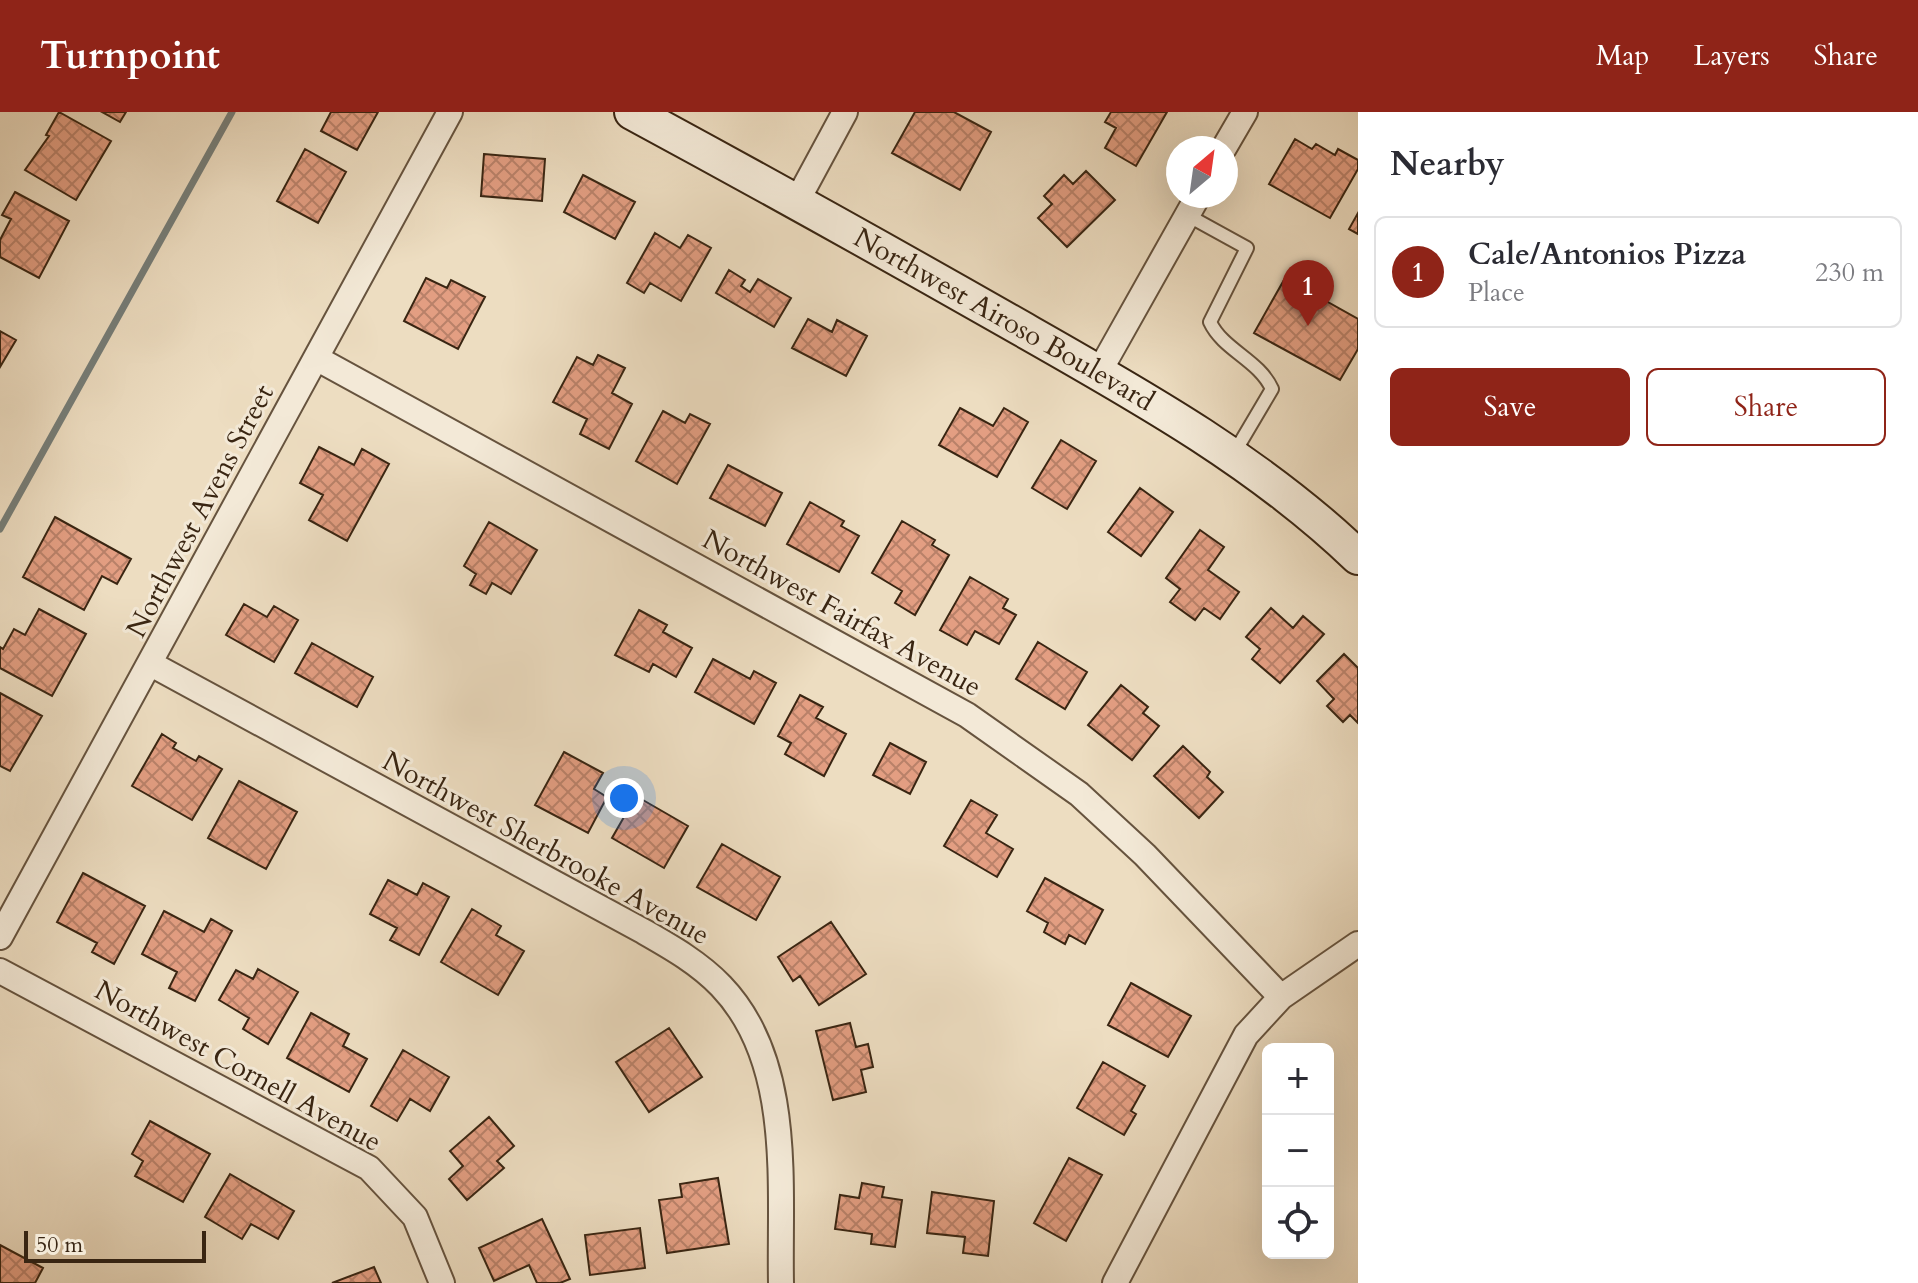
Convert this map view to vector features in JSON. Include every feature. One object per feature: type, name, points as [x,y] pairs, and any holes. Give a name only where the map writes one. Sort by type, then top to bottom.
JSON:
[{"type":"main road","name":"Northwest Airoso Boulevard","points":[[632,112],[797,201],[1099,372],[1196,431],[1334,534],[1358,557]]},
{"type":"street","name":"Northwest Avens Street","points":[[0,937],[450,112]]},
{"type":"street","points":[[797,201],[845,112]]},
{"type":"street","points":[[1231,136],[1245,112]]},
{"type":"street","points":[[1099,372],[1190,208]]},
{"type":"street","name":"Northwest Fairfax Avenue","points":[[316,358],[967,715],[1079,794],[1145,855],[1281,997]]},
{"type":"street","name":"Northwest Sherbrooke Avenue","points":[[151,664],[641,930],[675,950],[721,986],[740,1009],[752,1032],[769,1079],[777,1137],[781,1283]]},
{"type":"street","points":[[1115,1283],[1246,1035],[1281,997],[1358,944]]},
{"type":"street","name":"Northwest Cornell Avenue","points":[[0,971],[369,1168],[415,1217],[442,1283]]},
{"type":"lane","points":[[1196,208],[1247,248],[1210,322],[1214,331],[1258,369],[1272,389],[1232,457]]},
{"type":"building","points":[[59,112],[111,141],[76,200],[25,170],[49,136],[46,135]]},
{"type":"building","points":[[102,112],[126,112],[120,122]]},
{"type":"building","points":[[331,112],[378,112],[357,150],[321,131]]},
{"type":"building","points":[[915,112],[954,112],[991,132],[960,190],[892,153]]},
{"type":"building","points":[[1111,112],[1167,112],[1136,166],[1105,148],[1116,128],[1105,122]]},
{"type":"building","points":[[1295,139],[1312,149],[1316,144],[1335,155],[1338,149],[1358,160],[1358,169],[1330,218],[1269,184]]},
{"type":"building","points":[[305,149],[346,172],[318,223],[277,201]]},
{"type":"building","points":[[484,154],[545,159],[542,201],[481,196]]},
{"type":"building","points":[[1086,171],[1115,200],[1067,247],[1038,218],[1052,204],[1044,196],[1064,175],[1073,184]]},
{"type":"building","points":[[583,175],[635,202],[615,239],[564,212]]},
{"type":"building","points":[[15,192],[69,221],[39,278],[0,257],[0,240],[11,219],[2,215]]},
{"type":"building","points":[[1358,213],[1358,234],[1349,229]]},
{"type":"building","points":[[655,233],[680,248],[688,235],[711,248],[681,301],[650,283],[644,293],[627,283]]},
{"type":"building","points":[[729,270],[745,280],[741,286],[750,292],[758,279],[791,298],[774,327],[716,293]]},
{"type":"building","points":[[426,278],[447,288],[451,280],[485,297],[458,349],[404,321]]},
{"type":"building","points":[[1285,278],[1358,319],[1358,349],[1340,380],[1254,333]]},
{"type":"building","points":[[808,319],[832,332],[837,320],[867,336],[846,376],[792,348]]},
{"type":"building","points":[[0,331],[16,340],[0,367]]},
{"type":"building","points":[[598,355],[625,368],[612,393],[632,404],[609,449],[580,434],[587,419],[553,402],[577,357],[593,365]]},
{"type":"building","points":[[960,408],[993,426],[1004,408],[1028,422],[997,477],[939,445]]},
{"type":"building","points":[[663,411],[685,423],[690,414],[710,424],[677,484],[636,461]]},
{"type":"building","points":[[1061,440],[1096,461],[1067,509],[1032,488]]},
{"type":"building","points":[[319,447],[354,465],[362,449],[389,464],[347,541],[309,520],[323,495],[300,483]]},
{"type":"building","points":[[728,465],[782,493],[765,526],[710,498]]},
{"type":"building","points":[[1140,488],[1173,512],[1141,556],[1108,532]]},
{"type":"building","points":[[810,502],[844,521],[841,526],[859,536],[839,572],[787,544]]},
{"type":"building","points":[[55,517],[131,559],[117,584],[102,576],[84,610],[23,577]]},
{"type":"building","points":[[902,521],[935,540],[932,545],[949,555],[915,615],[895,603],[902,591],[872,573]]},
{"type":"building","points":[[489,522],[537,550],[511,594],[492,583],[486,594],[470,585],[476,574],[464,566]]},
{"type":"building","points":[[1200,530],[1224,547],[1208,570],[1239,592],[1220,619],[1204,608],[1195,620],[1170,602],[1180,589],[1166,578]]},
{"type":"building","points":[[970,577],[1008,599],[1003,608],[1016,615],[999,644],[975,631],[967,645],[940,630]]},
{"type":"building","points":[[244,604],[267,617],[274,606],[298,620],[274,662],[226,635]]},
{"type":"building","points":[[1271,608],[1293,628],[1303,616],[1324,634],[1280,683],[1252,659],[1260,649],[1246,637]]},
{"type":"building","points":[[39,609],[86,634],[52,696],[0,668],[0,647],[3,649],[14,629],[25,635]]},
{"type":"building","points":[[639,610],[667,625],[663,632],[692,648],[676,677],[653,664],[649,672],[615,655]]},
{"type":"building","points":[[1038,642],[1087,672],[1065,709],[1016,679]]},
{"type":"building","points":[[312,643],[373,677],[357,707],[295,673]]},
{"type":"building","points":[[1344,654],[1358,668],[1358,723],[1350,715],[1343,722],[1327,706],[1334,699],[1317,681]]},
{"type":"building","points":[[713,659],[750,679],[754,671],[776,683],[754,724],[695,692]]},
{"type":"building","points":[[1121,685],[1148,707],[1143,713],[1159,726],[1132,760],[1088,725]]},
{"type":"building","points":[[0,693],[42,716],[10,771],[0,766]]},
{"type":"building","points":[[800,695],[823,707],[816,718],[846,734],[824,776],[785,754],[791,743],[778,736]]},
{"type":"building","points":[[162,734],[176,743],[173,748],[196,761],[199,756],[222,769],[192,820],[132,786]]},
{"type":"building","points":[[890,743],[926,762],[910,794],[873,775]]},
{"type":"building","points":[[1183,746],[1210,772],[1207,777],[1223,792],[1199,818],[1154,776]]},
{"type":"building","points":[[564,752],[603,773],[594,789],[607,797],[588,833],[535,805]]},
{"type":"building","points":[[239,781],[297,812],[266,869],[208,838]]},
{"type":"building","points":[[636,796],[688,826],[664,868],[612,838]]},
{"type":"building","points":[[971,800],[997,815],[986,833],[1013,849],[997,877],[944,846]]},
{"type":"building","points":[[722,844],[780,877],[756,920],[697,887]]},
{"type":"building","points":[[83,873],[145,906],[114,964],[92,952],[97,943],[57,922]]},
{"type":"building","points":[[1045,878],[1103,910],[1085,944],[1069,935],[1065,944],[1044,932],[1048,923],[1027,911]]},
{"type":"building","points":[[388,880],[417,895],[423,883],[449,897],[419,955],[390,940],[397,928],[370,914]]},
{"type":"building","points":[[472,909],[501,926],[496,935],[524,951],[498,995],[441,962]]},
{"type":"building","points":[[164,911],[204,932],[211,919],[232,931],[195,1001],[169,988],[177,972],[142,954]]},
{"type":"building","points":[[831,922],[866,974],[819,1005],[800,976],[793,981],[778,957]]},
{"type":"building","points":[[258,969],[298,992],[268,1044],[243,1029],[249,1018],[219,1000],[236,970],[253,979]]},
{"type":"building","points":[[1131,983],[1191,1016],[1168,1057],[1108,1025]]},
{"type":"building","points":[[311,1013],[349,1034],[343,1046],[367,1059],[349,1092],[287,1058]]},
{"type":"building","points":[[850,1023],[856,1047],[868,1044],[873,1067],[861,1070],[866,1092],[833,1100],[816,1031]]},
{"type":"building","points":[[669,1028],[702,1077],[649,1112],[616,1062]]},
{"type":"building","points":[[403,1050],[449,1077],[430,1111],[410,1099],[397,1121],[371,1106]]},
{"type":"building","points":[[1103,1062],[1145,1086],[1131,1111],[1136,1114],[1124,1135],[1077,1108]]},
{"type":"building","points":[[489,1117],[514,1146],[497,1161],[504,1168],[467,1200],[449,1179],[463,1166],[450,1151]]},
{"type":"building","points":[[150,1121],[210,1154],[183,1202],[135,1176],[143,1161],[132,1154]]},
{"type":"building","points":[[1069,1158],[1102,1175],[1066,1241],[1034,1223]]},
{"type":"building","points":[[230,1174],[294,1211],[278,1239],[251,1224],[242,1239],[205,1217]]},
{"type":"building","points":[[718,1178],[729,1244],[667,1253],[659,1200],[682,1197],[680,1184]]},
{"type":"building","points":[[862,1183],[884,1187],[882,1197],[902,1200],[895,1247],[871,1244],[872,1234],[835,1229],[840,1195],[859,1198]]},
{"type":"building","points":[[932,1192],[994,1201],[988,1256],[963,1253],[965,1237],[927,1233]]},
{"type":"building","points":[[542,1219],[570,1279],[560,1283],[537,1283],[529,1265],[494,1281],[479,1248]]},
{"type":"building","points":[[640,1228],[645,1268],[590,1275],[585,1235]]},
{"type":"building","points":[[0,1245],[43,1268],[35,1283],[0,1283]]},
{"type":"building","points":[[374,1267],[381,1283],[332,1283]]},
{"type":"waterway","points":[[0,529],[232,112]]},
{"type":"place","name":"Cale/Antonios Pizza","points":[[1308,326]]}]
